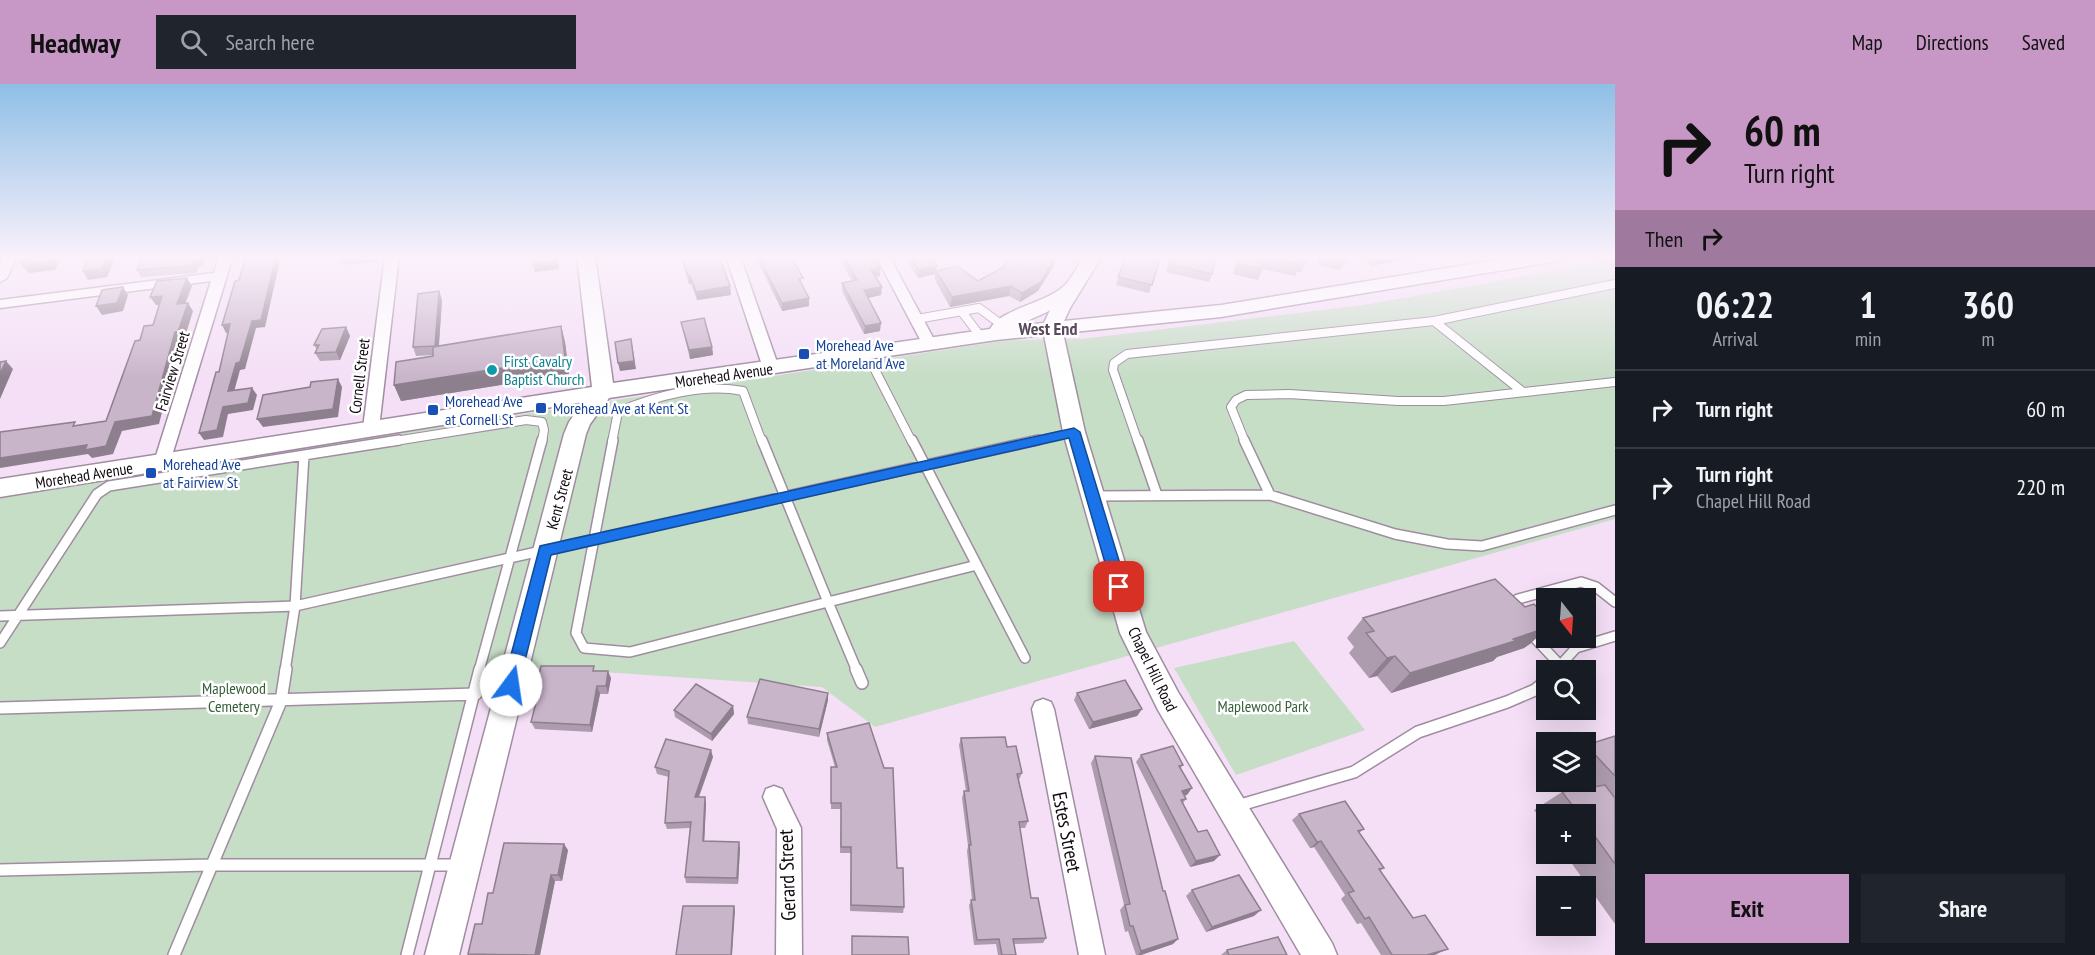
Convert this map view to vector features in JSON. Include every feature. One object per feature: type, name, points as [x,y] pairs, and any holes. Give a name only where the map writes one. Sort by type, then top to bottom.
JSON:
[{"type":"street","points":[[0,304],[58,297]]},
{"type":"street","name":"Fairview Street","points":[[162,462],[214,297]]},
{"type":"street","name":"Cornell Street","points":[[371,428],[387,297]]},
{"type":"street","points":[[592,297],[602,392]]},
{"type":"street","points":[[747,297],[771,368]]},
{"type":"street","points":[[904,297],[930,345]]},
{"type":"street","points":[[993,332],[1059,297]]},
{"type":"street","points":[[1052,328],[1060,308],[1068,297]]},
{"type":"street","name":"Morehead Avenue","points":[[0,488],[602,392],[930,345],[993,332],[1221,311],[1304,297]]},
{"type":"street","name":"Chapel Hill Road","points":[[1052,328],[1074,432],[1133,633],[1168,702],[1320,955]]},
{"type":"street","name":"Kent Street","points":[[442,955],[577,429],[602,392]]},
{"type":"street","name":"Estes Street","points":[[1042,709],[1092,955]]},
{"type":"street","name":"Gerard Street","points":[[774,797],[789,828],[789,955]]},
{"type":"lane","points":[[1157,495],[1113,370],[1114,363],[1119,357],[1137,351],[1434,321],[1553,297]]},
{"type":"lane","points":[[916,319],[979,308],[993,332]]},
{"type":"lane","points":[[962,312],[993,332]]},
{"type":"lane","points":[[1434,321],[1523,392]]},
{"type":"lane","points":[[874,368],[1025,658]]},
{"type":"lane","points":[[1270,495],[1233,416],[1231,407],[1236,400],[1246,395],[1421,402],[1490,397],[1582,383],[1615,382]]},
{"type":"lane","points":[[862,683],[828,603],[783,497],[743,391],[733,387],[707,389],[632,405],[618,412],[576,633],[584,648],[630,652],[828,603],[976,565]]},
{"type":"lane","points":[[0,643],[102,490],[119,484],[526,420],[542,422],[544,429],[542,440],[508,559],[476,694],[407,955]]},
{"type":"lane","points":[[0,616],[295,606],[545,550],[592,542],[1074,432]]},
{"type":"lane","points":[[174,955],[281,701],[295,606],[304,455]]},
{"type":"lane","points":[[1092,496],[1270,495],[1395,534],[1464,546],[1482,546],[1615,510]]},
{"type":"lane","points":[[1509,612],[1509,604],[1518,599],[1581,582],[1596,587],[1615,602]]},
{"type":"lane","points":[[1524,627],[1551,660]]},
{"type":"lane","points":[[1565,660],[1576,648],[1615,636]]},
{"type":"lane","points":[[1231,807],[1354,772],[1418,732],[1507,702],[1536,689]]},
{"type":"lane","points":[[0,708],[476,694]]},
{"type":"lane","points":[[0,870],[210,865],[465,866]]},
{"type":"green space","name":"Maplewood Cemetery","points":[[1411,297],[1615,297],[1615,519],[875,727],[822,687],[486,664],[407,955],[0,955],[0,494],[1009,340],[1081,339],[1364,305]]},
{"type":"green space","name":"Maplewood Park","points":[[1294,641],[1365,730],[1236,775],[1174,668]]},
{"type":"building","points":[[100,297],[119,297],[117,303],[96,306]]},
{"type":"building","points":[[162,297],[180,297],[177,304],[188,303],[178,332],[175,332],[152,416],[115,422],[106,446],[85,450],[87,445],[0,458],[0,432],[75,422],[73,426],[106,421],[135,341],[140,340],[144,326],[153,325]]},
{"type":"building","points":[[230,297],[266,297],[261,320],[252,321],[240,362],[236,363],[228,391],[252,388],[248,403],[223,407],[217,430],[199,433],[216,372],[219,372],[230,324],[222,325]]},
{"type":"building","points":[[418,297],[439,297],[435,346],[413,347]]},
{"type":"building","points":[[779,297],[809,298],[782,303]]},
{"type":"building","points":[[849,297],[867,297],[881,323],[865,326]]},
{"type":"building","points":[[704,318],[712,347],[689,350],[681,322]]},
{"type":"building","points":[[561,326],[565,358],[394,385],[396,362],[433,356],[433,347]]},
{"type":"building","points":[[346,327],[336,352],[315,353],[319,345],[314,345],[322,329]]},
{"type":"building","points":[[631,339],[634,361],[618,363],[615,342]]},
{"type":"building","points":[[6,361],[0,374],[0,362]]},
{"type":"building","points":[[338,379],[333,409],[257,419],[263,395],[310,387],[311,382]]},
{"type":"building","points":[[1495,579],[1525,607],[1534,604],[1536,606],[1536,631],[1513,639],[1515,641],[1410,673],[1395,656],[1387,658],[1366,633],[1374,631],[1363,618]]},
{"type":"building","points":[[541,666],[594,666],[593,671],[608,671],[606,686],[597,686],[590,725],[531,722],[540,687],[536,687]]},
{"type":"building","points":[[760,679],[828,693],[819,729],[747,717]]},
{"type":"building","points":[[1125,680],[1142,709],[1093,722],[1077,693]]},
{"type":"building","points":[[696,684],[733,706],[711,734],[674,710]]},
{"type":"building","points":[[869,723],[884,768],[893,768],[897,868],[903,868],[904,907],[851,905],[851,847],[841,847],[841,803],[831,803],[831,767],[837,767],[827,733]]},
{"type":"building","points":[[1615,736],[1615,776],[1596,756],[1596,742]]},
{"type":"building","points":[[1005,737],[1007,747],[1016,746],[1022,773],[1017,774],[1028,821],[1019,822],[1031,898],[1038,898],[1046,938],[1013,939],[1016,955],[1002,955],[999,939],[977,940],[971,900],[975,900],[964,791],[969,791],[961,738]]},
{"type":"building","points":[[666,739],[711,750],[695,797],[705,797],[703,841],[739,842],[737,878],[685,877],[691,822],[665,823],[669,771],[655,767]]},
{"type":"building","points":[[1173,746],[1183,765],[1179,766],[1192,788],[1182,791],[1186,799],[1181,800],[1198,832],[1207,830],[1220,855],[1196,861],[1141,755]]},
{"type":"building","points":[[1095,756],[1131,758],[1163,891],[1165,891],[1178,939],[1141,951],[1133,926],[1130,926],[1125,905],[1130,904]]},
{"type":"building","points":[[1605,785],[1615,798],[1615,864],[1596,838],[1596,804],[1571,804],[1562,792],[1596,792],[1596,786]]},
{"type":"building","points":[[1345,801],[1364,829],[1358,831],[1384,868],[1379,869],[1413,918],[1425,915],[1448,949],[1427,955],[1392,955],[1369,917],[1365,919],[1348,893],[1354,891],[1321,841],[1317,842],[1299,814]]},
{"type":"building","points":[[504,843],[564,844],[558,875],[551,875],[535,955],[468,954],[475,924],[482,924],[488,893],[493,893]]},
{"type":"building","points":[[1239,875],[1261,910],[1212,927],[1192,890]]},
{"type":"building","points":[[683,906],[734,906],[731,955],[676,955]]},
{"type":"building","points":[[852,936],[908,937],[909,955],[852,955]]},
{"type":"building","points":[[1278,937],[1287,955],[1229,955],[1227,950]]},
{"type":"place","name":"Morehead Ave at Moreland Ave","points":[[804,354]]},
{"type":"place","name":"First Cavalry Baptist Church","points":[[492,370]]},
{"type":"place","name":"Morehead Ave at Kent St","points":[[541,408]]},
{"type":"place","name":"Morehead Ave at Cornell St","points":[[433,410]]},
{"type":"place","name":"Morehead Ave at Fairview St","points":[[151,473]]},
{"type":"district","name":"West End","points":[[1048,329]]},
{"type":"route","points":[[511,685],[545,550],[592,542],[1074,432],[1119,587]]}]
